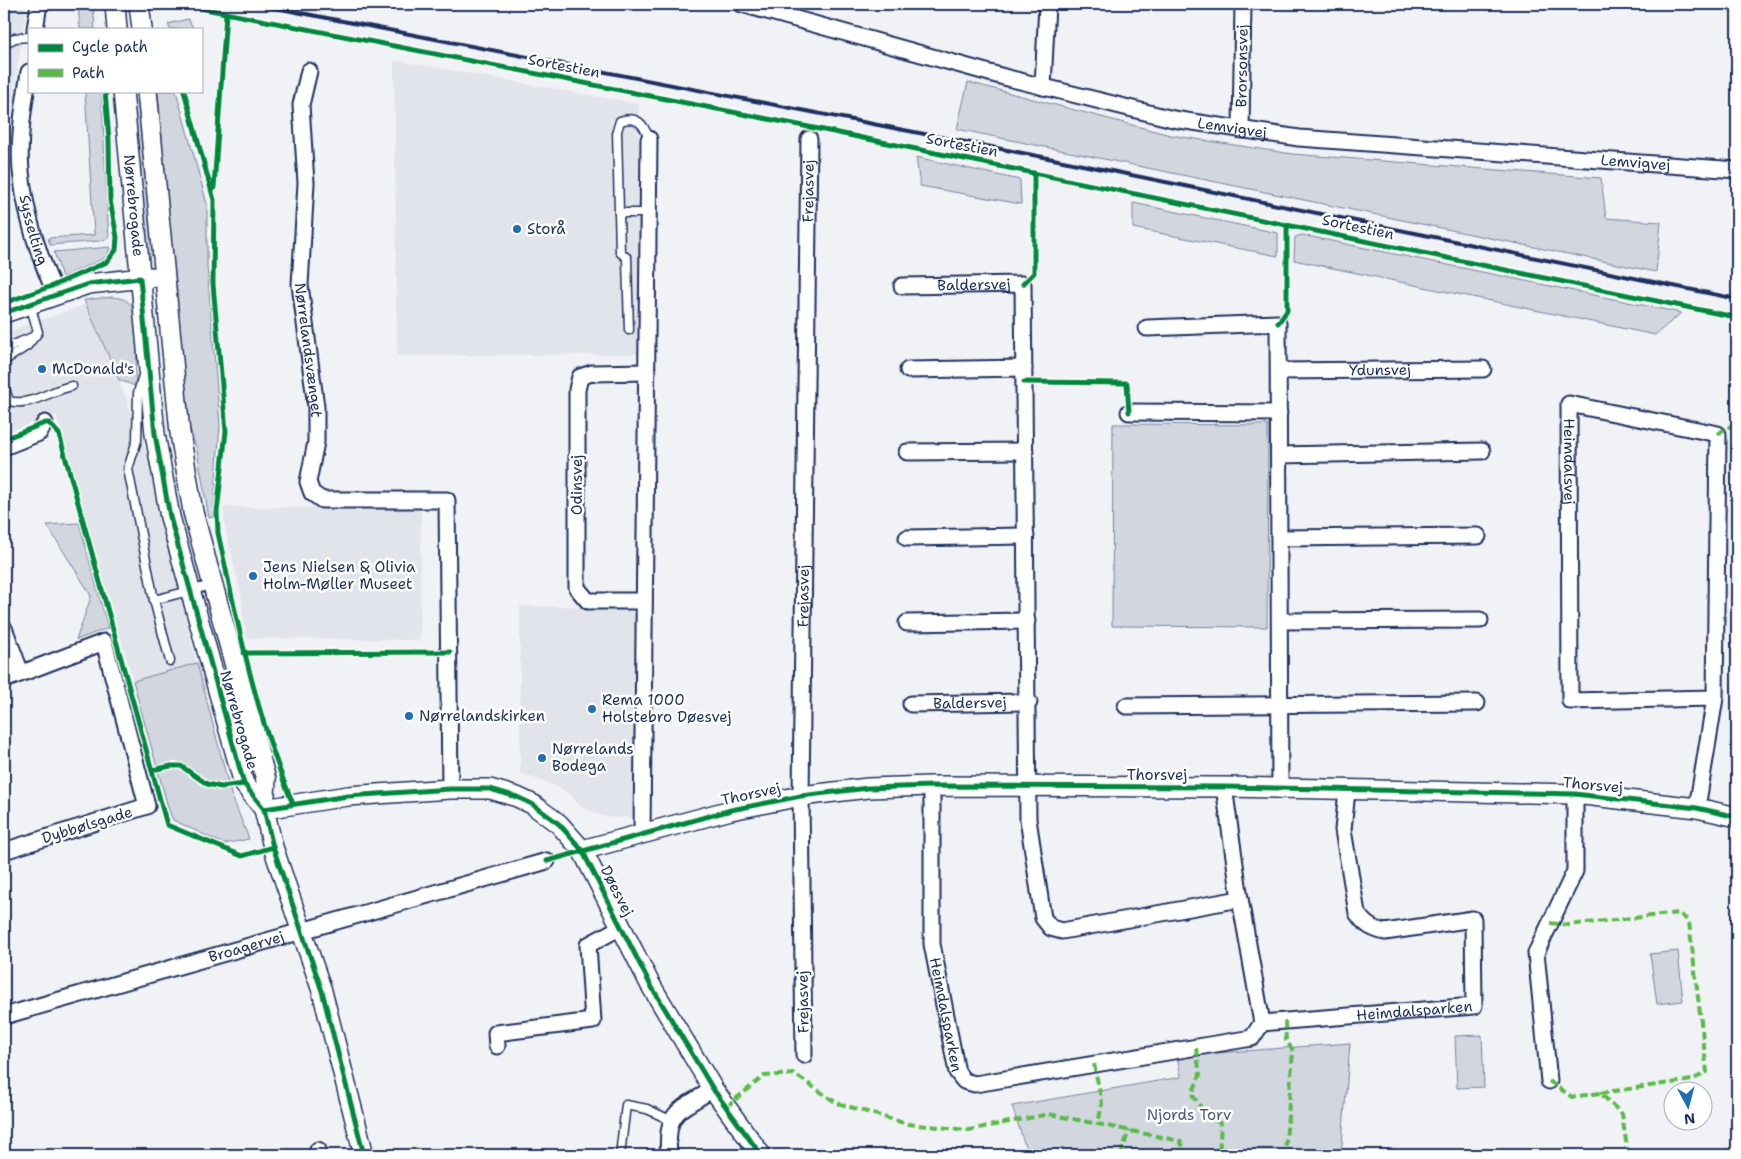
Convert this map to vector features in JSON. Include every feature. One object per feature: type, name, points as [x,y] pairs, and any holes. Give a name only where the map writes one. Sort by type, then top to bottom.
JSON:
[{"type":"street","points":[[35,28],[39,4]]},
{"type":"street","points":[[115,4],[117,28]]},
{"type":"street","points":[[139,4],[142,28]]},
{"type":"street","name":"Lemvigvej","points":[[742,4],[1043,87],[1173,119],[1299,138],[1737,170]]},
{"type":"street","points":[[1043,87],[1047,4]]},
{"type":"street","name":"Brorsonsvej","points":[[1241,130],[1243,4]]},
{"type":"street","name":"Nørrelandsvænget","points":[[308,71],[301,105],[306,183],[300,285],[316,407],[316,442],[308,482],[312,493],[322,500],[447,500],[450,789]]},
{"type":"street","name":"Sysselting","points":[[28,79],[21,127],[21,170],[28,214],[56,295]]},
{"type":"street","name":"Nørrebrogade","points":[[123,92],[146,356],[156,434],[170,517],[189,592],[244,784],[264,809]]},
{"type":"street","name":"Nørrebrogade","points":[[147,92],[163,276],[180,434],[193,512],[266,780],[264,809],[273,847],[322,992],[364,1155]]},
{"type":"street","points":[[642,834],[648,372],[638,291],[648,213],[649,139]]},
{"type":"street","name":"Frejasvej","points":[[804,1055],[801,796],[809,139]]},
{"type":"street","points":[[4,313],[88,284],[163,276]]},
{"type":"street","name":"Baldersvej","points":[[902,286],[1023,284],[1028,788]]},
{"type":"street","points":[[1147,328],[1278,323],[1280,790]]},
{"type":"street","points":[[908,370],[1024,368]]},
{"type":"street","name":"Ydunsvej","points":[[1279,371],[1483,369]]},
{"type":"street","name":"Odinsvej","points":[[644,602],[588,601],[577,588],[577,390],[580,377],[592,373],[648,372]]},
{"type":"street","name":"Heimdalsvej","points":[[1697,808],[1714,698],[1718,434],[1569,404],[1570,702],[1714,698]]},
{"type":"street","points":[[1129,412],[1279,413]]},
{"type":"street","points":[[4,447],[40,433],[45,423]]},
{"type":"street","points":[[907,452],[1025,451]]},
{"type":"street","points":[[1279,455],[1482,452]]},
{"type":"street","points":[[907,538],[1026,536]]},
{"type":"street","points":[[1280,538],[1478,536]]},
{"type":"street","points":[[1280,621],[1480,620]]},
{"type":"street","points":[[908,623],[1027,621]]},
{"type":"street","points":[[4,628],[21,673],[4,680]]},
{"type":"street","name":"Dybbølsgade","points":[[4,851],[147,806],[104,642],[21,673]]},
{"type":"street","name":"Baldersvej","points":[[911,704],[1028,702]]},
{"type":"street","points":[[1126,706],[1476,703]]},
{"type":"street","name":"Thorsvej","points":[[582,850],[731,810],[801,796],[868,788],[932,786],[1028,788],[1224,787],[1280,790],[1575,794],[1697,808],[1737,817]]},
{"type":"street","name":"Heimdalsparken","points":[[932,786],[932,944],[957,1072],[964,1081],[974,1084],[1252,1038],[1262,1023],[1474,1006],[1473,919],[1385,932],[1372,929],[1363,922],[1357,913],[1343,830],[1347,791]]},
{"type":"street","points":[[1224,787],[1240,898],[1262,1023]]},
{"type":"street","points":[[1028,788],[1028,819],[1042,918],[1051,928],[1062,932],[1240,898]]},
{"type":"street","name":"Døesvej","points":[[264,809],[348,796],[450,789],[490,789],[516,797],[559,824],[582,850],[650,984],[714,1089],[761,1155]]},
{"type":"street","points":[[1549,1081],[1536,954],[1575,871],[1575,794]]},
{"type":"street","name":"Broagervej","points":[[4,1016],[547,861]]},
{"type":"street","name":"Døesvej","points":[[498,1046],[496,1033],[593,1021],[588,945],[621,927]]},
{"type":"street","points":[[670,1155],[668,1137],[670,1120],[681,1110],[714,1089]]},
{"type":"lane","points":[[4,44],[15,38],[28,37]]},
{"type":"lane","points":[[629,330],[638,291],[627,258],[620,252],[616,131],[620,121],[627,119],[639,120],[644,125],[649,139]]},
{"type":"lane","points":[[619,213],[648,213]]},
{"type":"lane","points":[[4,361],[27,346],[38,332],[30,304]]},
{"type":"lane","points":[[4,351],[18,342],[35,336]]},
{"type":"lane","points":[[146,356],[138,393],[137,440],[128,469],[154,600],[170,661]]},
{"type":"lane","points":[[4,386],[10,401],[22,403],[60,388],[72,386]]},
{"type":"lane","points":[[154,600],[212,585]]},
{"type":"lane","points":[[620,1155],[626,1105],[647,1109],[670,1120]]},
{"type":"shaded area","points":[[4,4],[25,4],[26,12],[15,83],[9,140],[11,194],[4,193]]},
{"type":"shaded area","name":"Storå","points":[[394,60],[639,104],[640,354],[397,356]]},
{"type":"shaded area","points":[[85,305],[119,380],[150,462],[197,663],[133,681],[56,415],[4,433],[4,333]]},
{"type":"shaded area","points":[[223,507],[421,508],[420,640],[246,638],[241,594],[226,532]]},
{"type":"shaded area","points":[[520,606],[638,607],[635,816],[614,818],[602,816],[581,807],[570,794],[556,786],[520,773]]},
{"type":"green space","points":[[78,4],[93,4],[95,28],[80,28]]},
{"type":"green space","points":[[188,19],[193,28],[170,28],[168,24]]},
{"type":"green space","points":[[968,82],[1170,135],[1292,154],[1601,178],[1606,218],[1661,222],[1656,272],[957,129]]},
{"type":"green space","points":[[85,92],[101,92],[109,238],[100,241],[50,245],[48,238],[94,235]]},
{"type":"green space","points":[[133,92],[140,92],[154,253],[150,257],[146,255]]},
{"type":"green space","points":[[158,92],[176,92],[207,204],[207,266],[220,425],[213,517],[209,518],[197,450],[186,416]]},
{"type":"green space","points":[[916,157],[1020,180],[1021,204],[920,186]]},
{"type":"green space","points":[[1133,203],[1278,233],[1278,256],[1133,228]]},
{"type":"green space","points":[[1302,235],[1681,313],[1655,335],[1294,260],[1295,237]]},
{"type":"green space","points":[[110,247],[107,257],[62,277],[54,252]]},
{"type":"green space","points":[[121,298],[128,302],[136,314],[138,334],[135,386],[119,380],[84,300]]},
{"type":"green space","points":[[1113,424],[1268,425],[1267,627],[1112,626]]},
{"type":"green space","points":[[79,523],[108,628],[76,640],[91,597],[47,525]]},
{"type":"green space","points":[[197,663],[231,794],[249,839],[224,844],[173,820],[168,807],[133,681]]},
{"type":"green space","points":[[1678,951],[1683,1001],[1657,1004],[1650,954]]},
{"type":"green space","points":[[1482,1035],[1484,1087],[1457,1088],[1455,1036]]},
{"type":"green space","name":"Njords Torv","points":[[1350,1043],[1341,1155],[1028,1155],[1012,1106],[1181,1077],[1177,1056]]},
{"type":"railway","points":[[255,4],[1048,158],[1737,299]]},
{"type":"marked path","points":[[1718,434],[1727,427],[1737,426]]},
{"type":"marked path","points":[[1550,923],[1568,925],[1679,913],[1689,922],[1707,1072],[1692,1080],[1600,1093]]},
{"type":"marked path","points":[[1285,1021],[1286,1040],[1293,1051],[1285,1155]]},
{"type":"marked path","points":[[1196,1048],[1200,1075],[1192,1094],[1205,1114],[1221,1124],[1219,1155]]},
{"type":"marked path","points":[[1094,1064],[1102,1103],[1098,1124]]},
{"type":"marked path","points":[[726,1107],[764,1076],[794,1074],[837,1103],[907,1124],[969,1130],[1049,1114],[1180,1141],[1188,1155]]},
{"type":"marked path","points":[[1549,1081],[1572,1097],[1600,1093],[1622,1114],[1628,1155]]},
{"type":"marked path","points":[[1121,1155],[1129,1130]]},
{"type":"cycle path","name":"Sortestien","points":[[179,4],[809,127],[1730,316],[1737,320]]},
{"type":"cycle path","points":[[214,188],[226,14]]},
{"type":"cycle path","points":[[4,303],[52,286],[107,262],[116,250],[117,237],[110,200],[109,140],[105,92]]},
{"type":"cycle path","points":[[184,92],[214,200],[213,284],[226,431],[217,512],[218,533],[258,704],[268,738],[293,804]]},
{"type":"cycle path","points":[[1023,284],[1034,273],[1034,173]]},
{"type":"cycle path","points":[[1278,323],[1287,311],[1287,225]]},
{"type":"cycle path","points":[[4,313],[88,284],[140,278],[155,434],[170,517],[244,784],[264,809],[273,847],[322,991],[364,1155]]},
{"type":"cycle path","points":[[1024,382],[1127,383],[1129,412]]},
{"type":"cycle path","points":[[4,439],[45,423],[49,423],[59,434],[167,825],[242,856],[273,847]]},
{"type":"cycle path","points":[[244,653],[450,652]]},
{"type":"cycle path","points":[[152,770],[181,766],[207,784],[221,787],[244,784]]},
{"type":"cycle path","points":[[547,861],[731,810],[801,796],[868,788],[932,786],[1224,787],[1575,794],[1697,808],[1737,817]]},
{"type":"cycle path","points":[[264,809],[348,796],[450,789],[490,789],[517,797],[532,804],[559,824],[582,850],[650,984],[713,1089],[761,1155]]},
{"type":"place","name":"Storå","points":[[517,229]]},
{"type":"place","name":"McDonald's","points":[[42,369]]},
{"type":"place","name":"Jens Nielsen & Olivia Holm-Møller Museet","points":[[253,576]]},
{"type":"place","name":"Rema 1000 Holstebro Døesvej","points":[[592,709]]},
{"type":"place","name":"Nørrelandskirken","points":[[409,716]]},
{"type":"place","name":"Nørrelands Bodega","points":[[542,758]]}]
